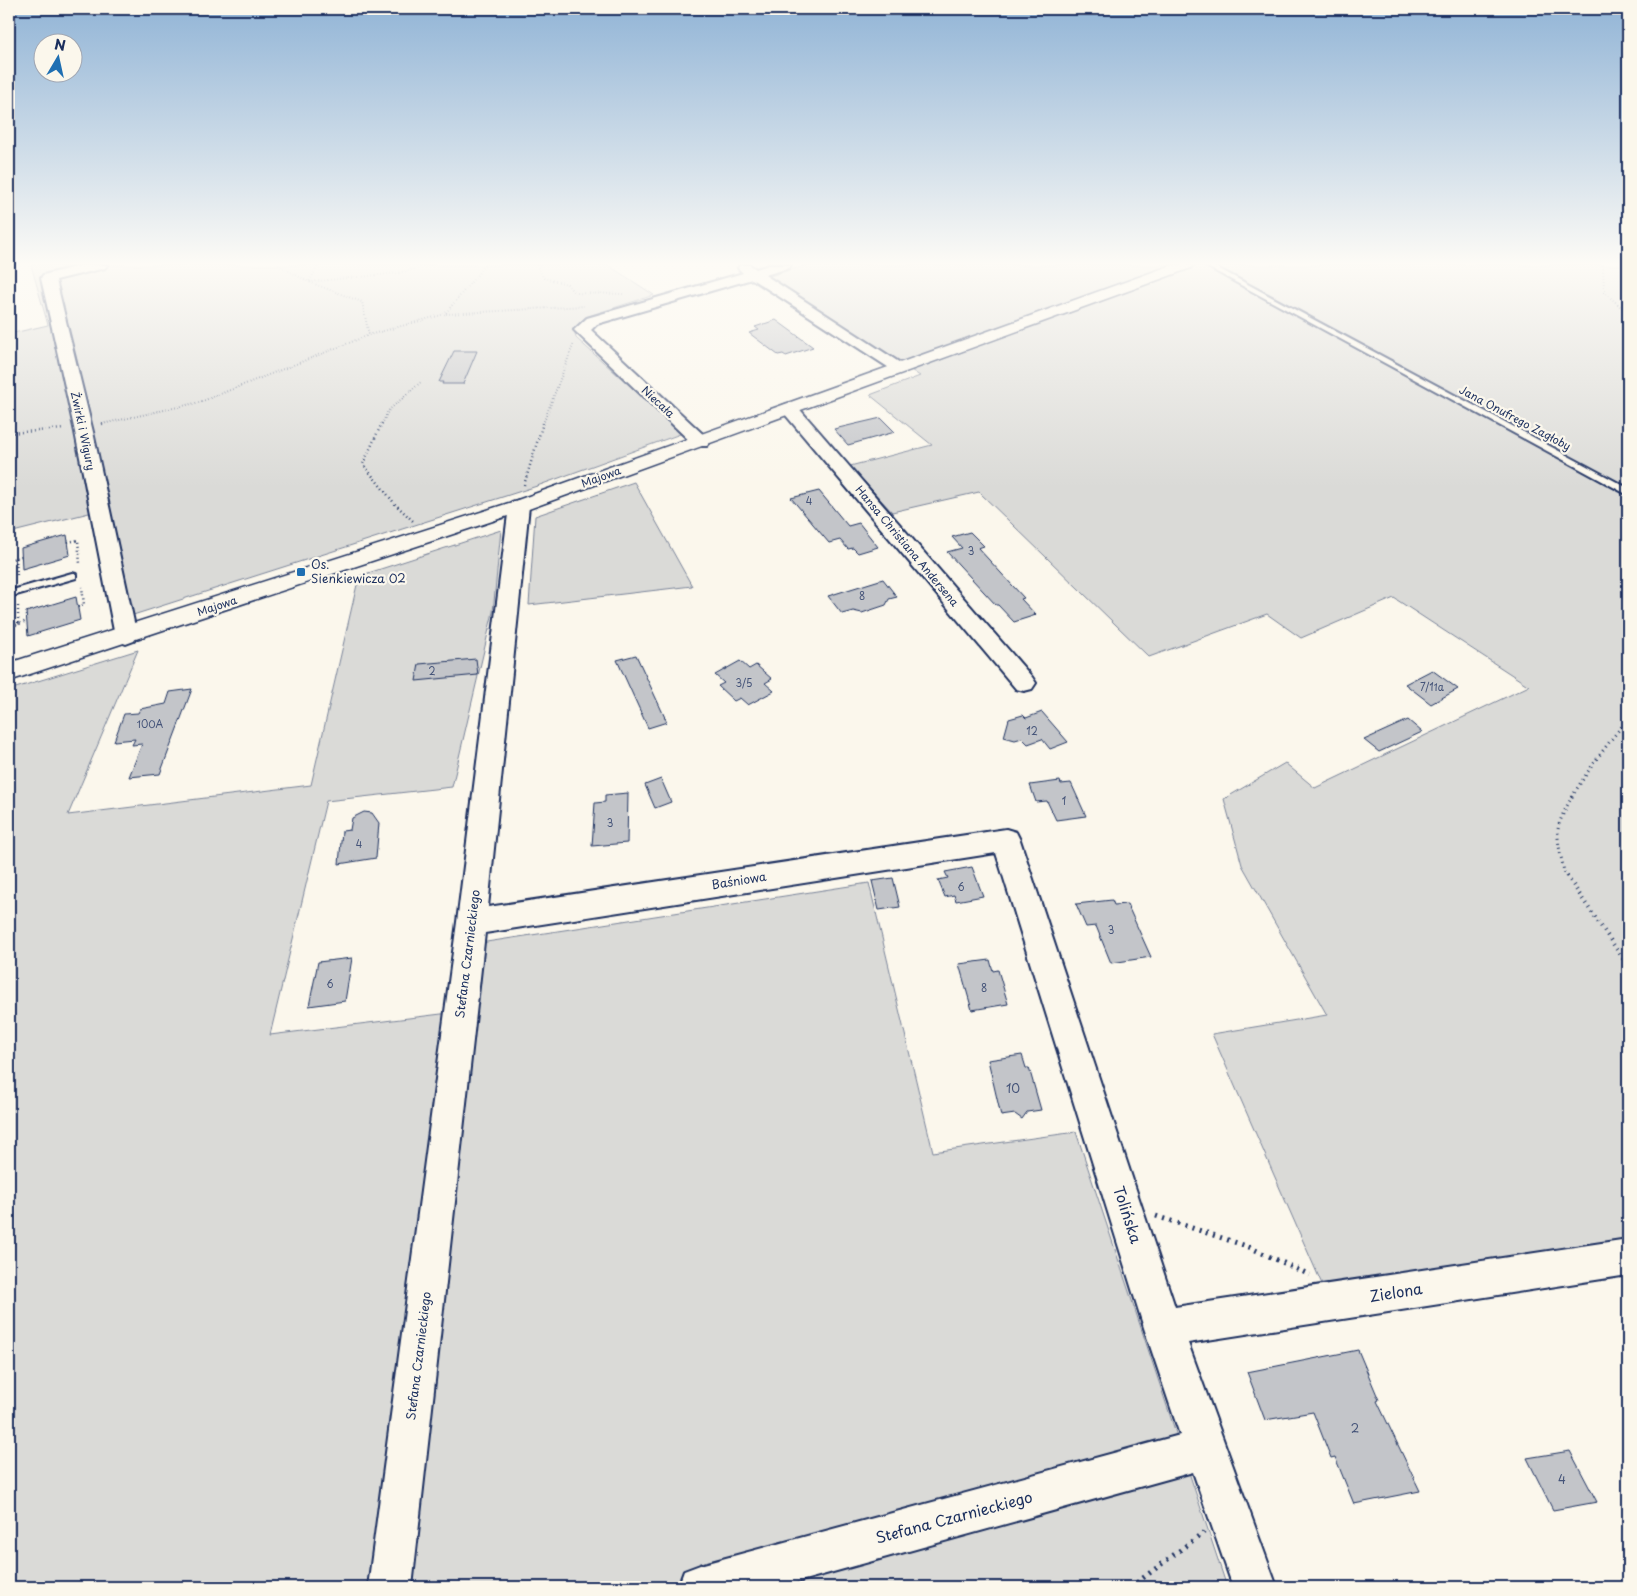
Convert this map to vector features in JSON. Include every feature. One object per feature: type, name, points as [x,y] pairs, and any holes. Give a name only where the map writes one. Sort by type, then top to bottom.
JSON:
[{"type":"street","name":"Żwirki i Wigury","points":[[62,339],[83,428],[126,636]]},
{"type":"street","name":"Niecała","points":[[606,339],[701,442]]},
{"type":"street","points":[[855,339],[900,368]]},
{"type":"street","name":"Majowa","points":[[9,672],[126,636],[519,506],[701,442],[979,339]]},
{"type":"street","name":"Hansa Christiana Andersena","points":[[790,409],[1024,683]]},
{"type":"street","name":"Stefana Czarnieckiego","points":[[390,1587],[472,922],[519,506]]},
{"type":"street","name":"Baśniowa","points":[[472,922],[1006,840]]},
{"type":"street","name":"Tolińska","points":[[1006,840],[1163,1328],[1255,1587]]},
{"type":"street","name":"Zielona","points":[[1163,1328],[1628,1257]]},
{"type":"street","name":"Stefana Czarnieckiego","points":[[700,1587],[1207,1448]]},
{"type":"lane","name":"Jana Onufrego Zagłoby","points":[[1345,339],[1628,492]]},
{"type":"lane","points":[[9,594],[76,575]]},
{"type":"path","points":[[9,433],[83,428],[200,402],[358,339]]},
{"type":"path","points":[[519,506],[544,421],[575,339]]},
{"type":"path","points":[[422,381],[388,411],[363,464],[395,504],[428,536]]},
{"type":"path","points":[[68,542],[78,540],[76,575],[84,605],[78,607]]},
{"type":"path","points":[[9,560],[22,556]]},
{"type":"path","points":[[9,627],[27,621]]},
{"type":"path","points":[[1628,719],[1612,737],[1570,800],[1558,828],[1564,872],[1628,966]]},
{"type":"path","points":[[1125,1211],[1159,1216],[1249,1247],[1317,1278]]},
{"type":"path","points":[[1131,1587],[1230,1513]]},
{"type":"shaded area","points":[[9,339],[578,339],[683,433],[537,486],[130,616],[105,509],[9,533]]},
{"type":"shaded area","points":[[864,339],[1628,339],[1628,1240],[1325,1291],[1212,1034],[1327,1015],[1242,865],[1224,799],[1285,763],[1315,788],[1529,686],[1394,598],[1301,638],[1267,614],[1149,657],[979,492],[892,512],[850,466],[932,445],[870,395],[920,376]]},
{"type":"shaded area","points":[[634,482],[692,586],[529,605],[535,516]]},
{"type":"shaded area","points":[[501,530],[493,612],[452,787],[326,801],[270,1035],[474,1010],[480,943],[869,883],[933,1152],[1076,1132],[1227,1587],[9,1587],[9,690],[138,650],[68,815],[311,785],[359,576]]},
{"type":"building","points":[[758,339],[803,339],[813,347],[786,356],[783,354],[778,355]]},
{"type":"building","points":[[454,351],[477,351],[463,384],[442,384],[443,382],[439,382]]},
{"type":"building","points":[[881,418],[895,432],[848,445],[834,429]]},
{"type":"building","points":[[819,491],[848,526],[859,523],[878,547],[858,553],[853,548],[848,549],[840,540],[829,543],[791,498]]},
{"type":"building","points":[[970,532],[984,546],[978,548],[1024,598],[1021,599],[1036,615],[1014,622],[947,552],[962,548],[952,537]]},
{"type":"building","points":[[67,535],[70,555],[22,569],[21,548]]},
{"type":"building","points":[[883,579],[897,597],[889,599],[886,605],[862,613],[853,611],[842,614],[828,596]]},
{"type":"building","points":[[76,597],[80,620],[28,636],[26,612]]},
{"type":"building","points":[[636,655],[667,722],[648,728],[617,660]]},
{"type":"building","points":[[476,659],[478,675],[416,681],[419,664]]},
{"type":"building","points":[[740,661],[749,669],[756,665],[772,679],[765,683],[774,691],[748,705],[740,698],[734,701],[718,686],[724,683],[715,675]]},
{"type":"building","points":[[1432,670],[1458,689],[1431,704],[1405,684]]},
{"type":"building","points":[[192,689],[160,774],[129,777],[142,744],[132,745],[135,739],[114,741],[124,714],[138,713],[140,709],[166,704],[170,692]]},
{"type":"building","points":[[1042,712],[1068,742],[1050,749],[1042,739],[1028,744],[1022,738],[1015,740],[1004,737],[1009,719],[1023,715],[1026,718]]},
{"type":"building","points":[[1408,720],[1422,732],[1379,752],[1364,740]]},
{"type":"building","points":[[661,779],[671,802],[655,808],[645,785]]},
{"type":"building","points":[[1060,781],[1061,784],[1071,783],[1086,816],[1056,820],[1047,801],[1036,802],[1030,785]]},
{"type":"building","points":[[628,793],[627,843],[592,846],[595,803],[605,802],[605,795]]},
{"type":"building","points":[[364,812],[372,813],[379,823],[376,858],[339,864],[342,831],[350,830],[352,818]]},
{"type":"building","points":[[972,867],[983,896],[956,901],[954,895],[945,897],[938,880],[948,878],[945,872]]},
{"type":"building","points":[[893,878],[900,907],[879,910],[872,881]]},
{"type":"building","points":[[1112,900],[1114,905],[1127,904],[1151,957],[1111,963],[1096,926],[1086,927],[1076,904]]},
{"type":"building","points":[[352,958],[345,1001],[309,1006],[318,962]]},
{"type":"building","points":[[990,960],[993,971],[998,970],[1008,1004],[972,1010],[959,964]]},
{"type":"building","points":[[1022,1055],[1026,1068],[1029,1068],[1041,1110],[1027,1112],[1022,1119],[1015,1114],[1001,1116],[988,1060]]},
{"type":"building","points":[[1358,1350],[1379,1400],[1377,1401],[1420,1491],[1354,1504],[1335,1457],[1331,1458],[1313,1412],[1265,1420],[1247,1372]]},
{"type":"building","points":[[1570,1451],[1597,1502],[1553,1510],[1527,1458]]},
{"type":"place","name":"Os. Sienkiewicza 02","points":[[301,572]]}]
